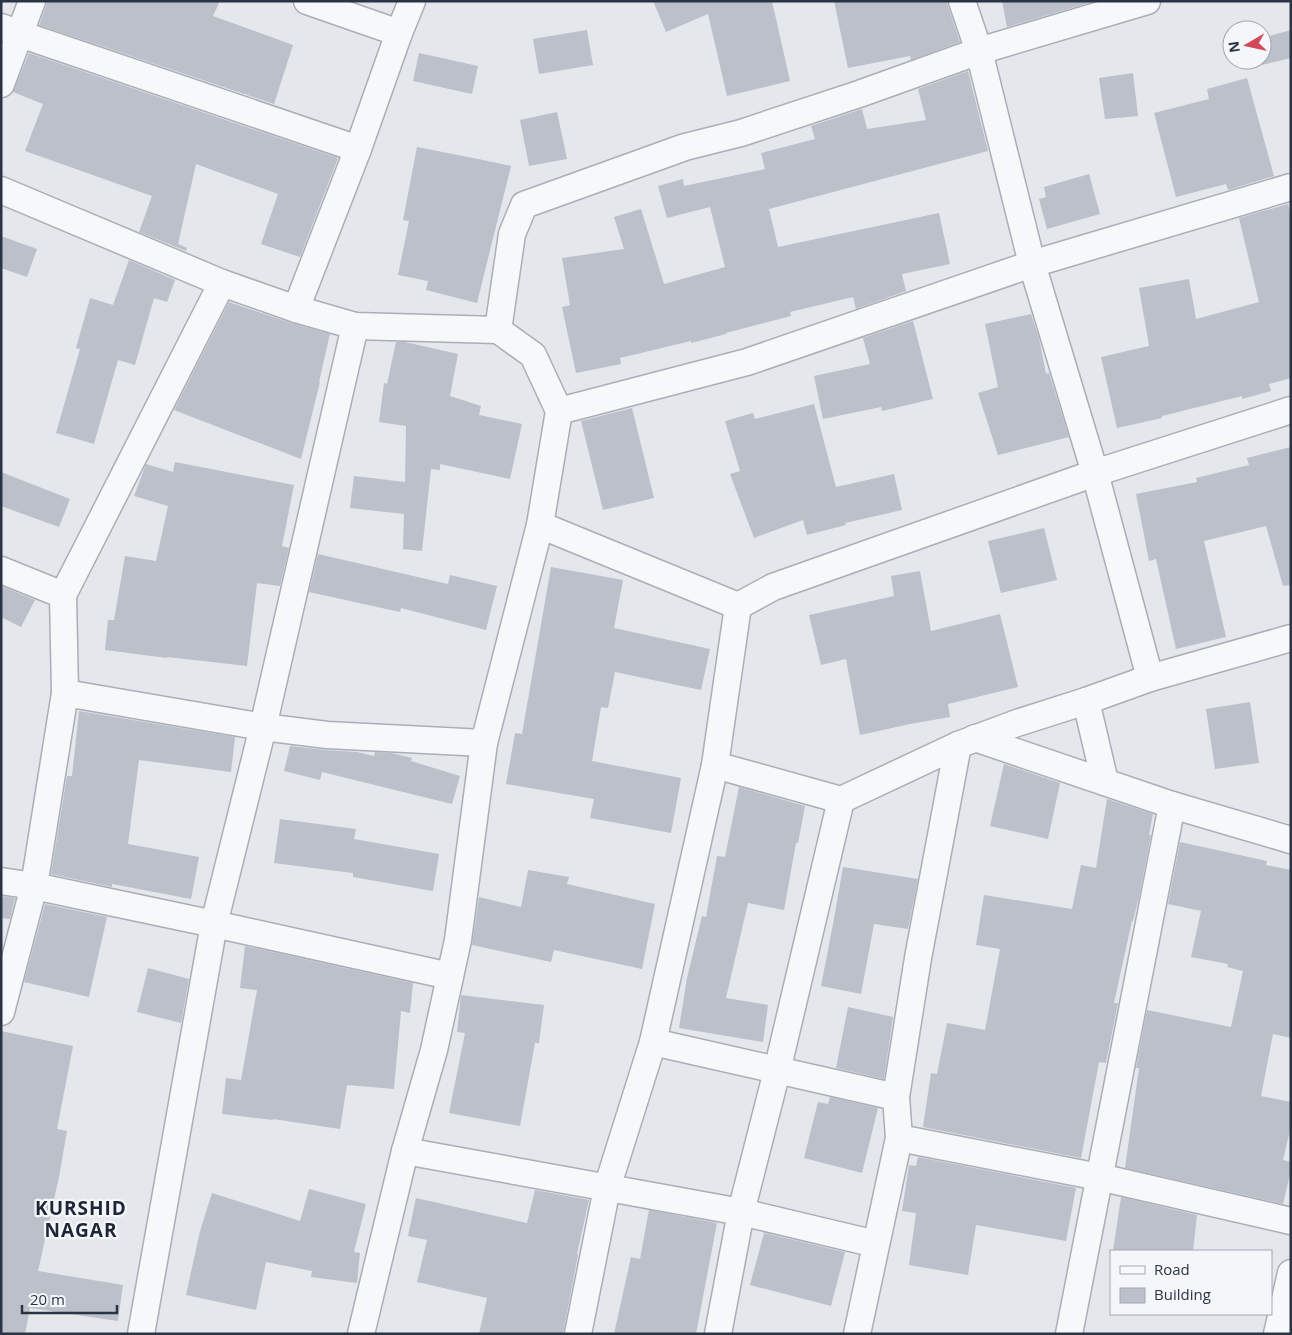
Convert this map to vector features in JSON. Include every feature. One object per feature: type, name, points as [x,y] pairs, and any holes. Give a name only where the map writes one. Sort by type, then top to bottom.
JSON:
[{"type":"street","points":[[1,84],[11,31],[32,1]]},
{"type":"street","points":[[307,1],[399,33]]},
{"type":"street","points":[[296,309],[358,149],[412,1]]},
{"type":"street","points":[[962,1],[979,51],[1032,264],[1096,474],[1150,678]]},
{"type":"street","points":[[498,330],[512,234],[524,205],[685,148],[742,133],[979,51],[1147,1]]},
{"type":"street","points":[[11,31],[358,149]]},
{"type":"street","points":[[559,411],[747,362],[1032,264],[1291,187]]},
{"type":"street","points":[[1,190],[222,282],[296,309],[355,326],[498,330],[533,355],[559,411],[540,525],[484,743],[458,940],[434,1050],[405,1151],[361,1334]]},
{"type":"street","points":[[1,1012],[34,886],[66,693],[63,596],[222,282]]},
{"type":"street","points":[[142,1334],[214,924],[263,727],[355,326]]},
{"type":"street","points":[[738,606],[773,587],[1096,474],[1291,410]]},
{"type":"street","points":[[540,525],[738,606]]},
{"type":"street","points":[[1,570],[63,596]]},
{"type":"street","points":[[578,1334],[607,1188],[653,1042],[715,765],[738,606]]},
{"type":"street","points":[[715,765],[841,800],[967,742],[1018,722],[1086,701],[1150,678],[1291,638]]},
{"type":"street","points":[[66,693],[263,727],[327,735],[484,743]]},
{"type":"street","points":[[1086,701],[1106,782]]},
{"type":"street","points":[[967,742],[1106,782],[1172,805],[1291,840]]},
{"type":"street","points":[[857,1334],[899,1138],[896,1097],[918,958],[967,742]]},
{"type":"street","points":[[718,1334],[741,1212],[777,1071],[841,800]]},
{"type":"street","points":[[1069,1334],[1172,805]]},
{"type":"street","points":[[1,881],[34,886],[214,924],[450,976]]},
{"type":"street","points":[[653,1042],[896,1097]]},
{"type":"street","points":[[899,1138],[1099,1176],[1291,1221]]},
{"type":"street","points":[[405,1151],[741,1212],[876,1244]]},
{"type":"street","points":[[1277,1334],[1291,1272]]},
{"type":"building","points":[[47,1],[220,1],[213,16],[293,45],[274,104],[39,25]]},
{"type":"building","points":[[653,1],[772,1],[790,81],[727,96],[708,14],[666,32]]},
{"type":"building","points":[[834,1],[947,1],[960,42],[911,60],[910,56],[848,68]]},
{"type":"building","points":[[1002,1],[1092,1],[1092,2],[1007,27]]},
{"type":"building","points":[[587,30],[593,65],[539,74],[533,39]]},
{"type":"building","points":[[1291,30],[1291,58],[1272,63],[1272,35]]},
{"type":"building","points":[[29,53],[338,158],[300,257],[261,244],[278,194],[196,164],[178,244],[187,248],[186,251],[139,232],[152,196],[25,151],[43,104],[13,92]]},
{"type":"building","points":[[419,53],[478,66],[472,94],[413,81]]},
{"type":"building","points":[[968,71],[988,151],[769,209],[778,247],[939,213],[950,264],[902,274],[906,291],[856,309],[853,297],[790,312],[791,316],[726,334],[620,358],[621,364],[576,373],[562,307],[570,305],[562,258],[624,249],[614,217],[641,209],[664,284],[725,267],[710,207],[667,218],[658,186],[683,179],[684,186],[765,169],[761,153],[815,139],[811,126],[862,109],[867,129],[926,120],[918,89]]},
{"type":"building","points":[[1133,73],[1138,116],[1105,119],[1099,78]]},
{"type":"building","points":[[1247,78],[1274,176],[1228,190],[1226,184],[1176,197],[1154,113],[1209,99],[1207,89]]},
{"type":"building","points":[[557,112],[567,159],[529,166],[520,120]]},
{"type":"building","points":[[417,147],[511,166],[477,303],[426,290],[428,281],[398,275],[409,221],[403,220]]},
{"type":"building","points":[[1089,174],[1100,214],[1047,229],[1039,199],[1046,197],[1044,187]]},
{"type":"building","points":[[1288,204],[1291,215],[1291,378],[1269,384],[1271,391],[1242,399],[1242,396],[1117,428],[1101,357],[1149,346],[1139,288],[1189,279],[1196,319],[1259,302],[1239,218]]},
{"type":"building","points":[[1,236],[37,249],[27,277],[1,268]]},
{"type":"building","points":[[129,260],[175,280],[167,302],[154,298],[135,365],[118,360],[94,444],[56,433],[80,349],[76,348],[90,298],[113,305]]},
{"type":"building","points":[[229,302],[330,334],[301,459],[174,410]]},
{"type":"building","points":[[1031,314],[1039,338],[1046,374],[1049,373],[1069,437],[998,455],[978,393],[998,387],[985,324]]},
{"type":"building","points":[[913,321],[933,399],[882,411],[881,407],[823,419],[814,376],[870,364],[863,338]]},
{"type":"building","points":[[396,342],[405,342],[458,354],[450,396],[481,406],[479,415],[522,424],[510,479],[440,464],[440,470],[431,469],[422,551],[403,549],[404,514],[350,508],[354,476],[405,482],[406,426],[379,422],[384,383],[387,384]]},
{"type":"building","points":[[814,404],[836,487],[894,474],[902,510],[845,523],[846,525],[807,535],[803,520],[754,538],[730,474],[740,471],[725,421],[753,413],[755,419]]},
{"type":"building","points":[[632,408],[654,498],[603,510],[581,421]]},
{"type":"building","points":[[1291,447],[1291,585],[1283,586],[1266,526],[1204,541],[1226,637],[1176,649],[1156,559],[1149,561],[1136,494],[1197,482],[1196,478],[1249,465],[1247,458]]},
{"type":"building","points":[[175,462],[294,485],[282,546],[289,548],[280,586],[257,583],[247,666],[105,650],[108,620],[114,620],[125,556],[156,561],[168,506],[134,496],[146,464],[173,472]]},
{"type":"building","points":[[1,472],[70,499],[59,527],[1,506]]},
{"type":"building","points":[[1044,528],[1057,580],[1001,593],[988,541]]},
{"type":"building","points":[[318,554],[448,584],[450,575],[497,586],[486,630],[401,608],[400,612],[309,592]]},
{"type":"building","points":[[551,567],[623,580],[614,628],[710,649],[701,690],[615,672],[608,708],[601,707],[592,761],[681,778],[671,833],[590,818],[594,799],[506,784],[515,733],[522,734]]},
{"type":"building","points":[[920,571],[931,631],[1000,614],[1018,687],[948,704],[950,717],[860,735],[846,659],[821,665],[809,615],[894,596],[891,576]]},
{"type":"building","points":[[1,586],[35,600],[21,627],[1,617]]},
{"type":"building","points":[[1250,702],[1259,763],[1215,769],[1206,709]]},
{"type":"building","points":[[79,711],[235,737],[231,772],[139,760],[128,844],[199,857],[191,899],[112,884],[112,887],[51,874],[67,776],[72,776]]},
{"type":"building","points":[[290,746],[357,752],[374,756],[375,752],[392,753],[412,758],[411,761],[460,776],[452,804],[322,772],[320,780],[284,771]]},
{"type":"building","points":[[1004,764],[1060,783],[1048,839],[990,826]]},
{"type":"building","points":[[739,787],[805,806],[784,910],[748,903],[726,998],[768,1005],[763,1042],[679,1028],[687,978],[702,916],[706,917],[717,856],[725,857]]},
{"type":"building","points":[[1107,799],[1153,814],[1149,835],[1151,835],[1139,897],[1114,1003],[1118,1003],[1106,1063],[1099,1062],[1081,1158],[923,1127],[931,1073],[937,1074],[947,1023],[985,1030],[1000,949],[976,945],[984,895],[1072,909],[1081,865],[1096,868]]},
{"type":"building","points":[[280,819],[356,829],[354,839],[439,854],[433,891],[353,877],[353,873],[274,863]]},
{"type":"building","points":[[1180,842],[1267,861],[1266,865],[1291,870],[1291,1038],[1273,1034],[1261,1096],[1291,1102],[1291,1126],[1283,1160],[1291,1162],[1291,1170],[1283,1204],[1125,1168],[1139,1068],[1136,1068],[1147,1010],[1231,1027],[1243,971],[1227,967],[1228,964],[1191,957],[1201,911],[1168,904]]},
{"type":"building","points":[[843,867],[918,879],[908,929],[874,924],[861,994],[821,986]]},
{"type":"building","points":[[528,870],[569,877],[567,884],[655,904],[642,969],[554,950],[551,962],[472,945],[479,897],[521,907]]},
{"type":"building","points":[[1,896],[15,898],[10,919],[1,918]]},
{"type":"building","points":[[45,904],[107,917],[89,997],[24,982]]},
{"type":"building","points":[[245,946],[413,983],[410,1013],[401,1011],[394,1089],[347,1085],[340,1129],[222,1114],[226,1078],[241,1080],[257,990],[240,988]]},
{"type":"building","points":[[148,968],[189,979],[181,1023],[137,1012]]},
{"type":"building","points":[[461,995],[544,1005],[539,1043],[535,1043],[520,1126],[449,1113],[465,1033],[457,1032]]},
{"type":"building","points":[[848,1007],[893,1017],[884,1079],[836,1068]]},
{"type":"building","points":[[1,1031],[73,1046],[57,1129],[67,1131],[38,1271],[123,1285],[118,1321],[30,1308],[25,1334],[1,1334]]},
{"type":"building","points":[[830,1097],[878,1108],[862,1173],[804,1158],[818,1102],[828,1104]]},
{"type":"building","points":[[918,1157],[1076,1188],[1066,1241],[976,1225],[968,1275],[909,1265],[916,1213],[902,1211],[909,1165],[916,1166]]},
{"type":"building","points":[[309,1189],[366,1204],[354,1252],[360,1253],[357,1283],[311,1277],[312,1271],[266,1262],[256,1310],[186,1295],[200,1231],[212,1193],[300,1221]]},
{"type":"building","points":[[535,1190],[589,1200],[563,1334],[479,1334],[487,1298],[417,1282],[427,1240],[408,1236],[416,1198],[527,1223]]},
{"type":"building","points":[[1121,1197],[1197,1215],[1193,1250],[1113,1250]]},
{"type":"building","points":[[649,1210],[717,1223],[696,1334],[614,1334],[631,1257],[640,1259]]},
{"type":"building","points":[[764,1233],[845,1252],[831,1306],[750,1285]]},
{"type":"district","name":"KURSHID NAGAR","points":[[81,1219]]}]
